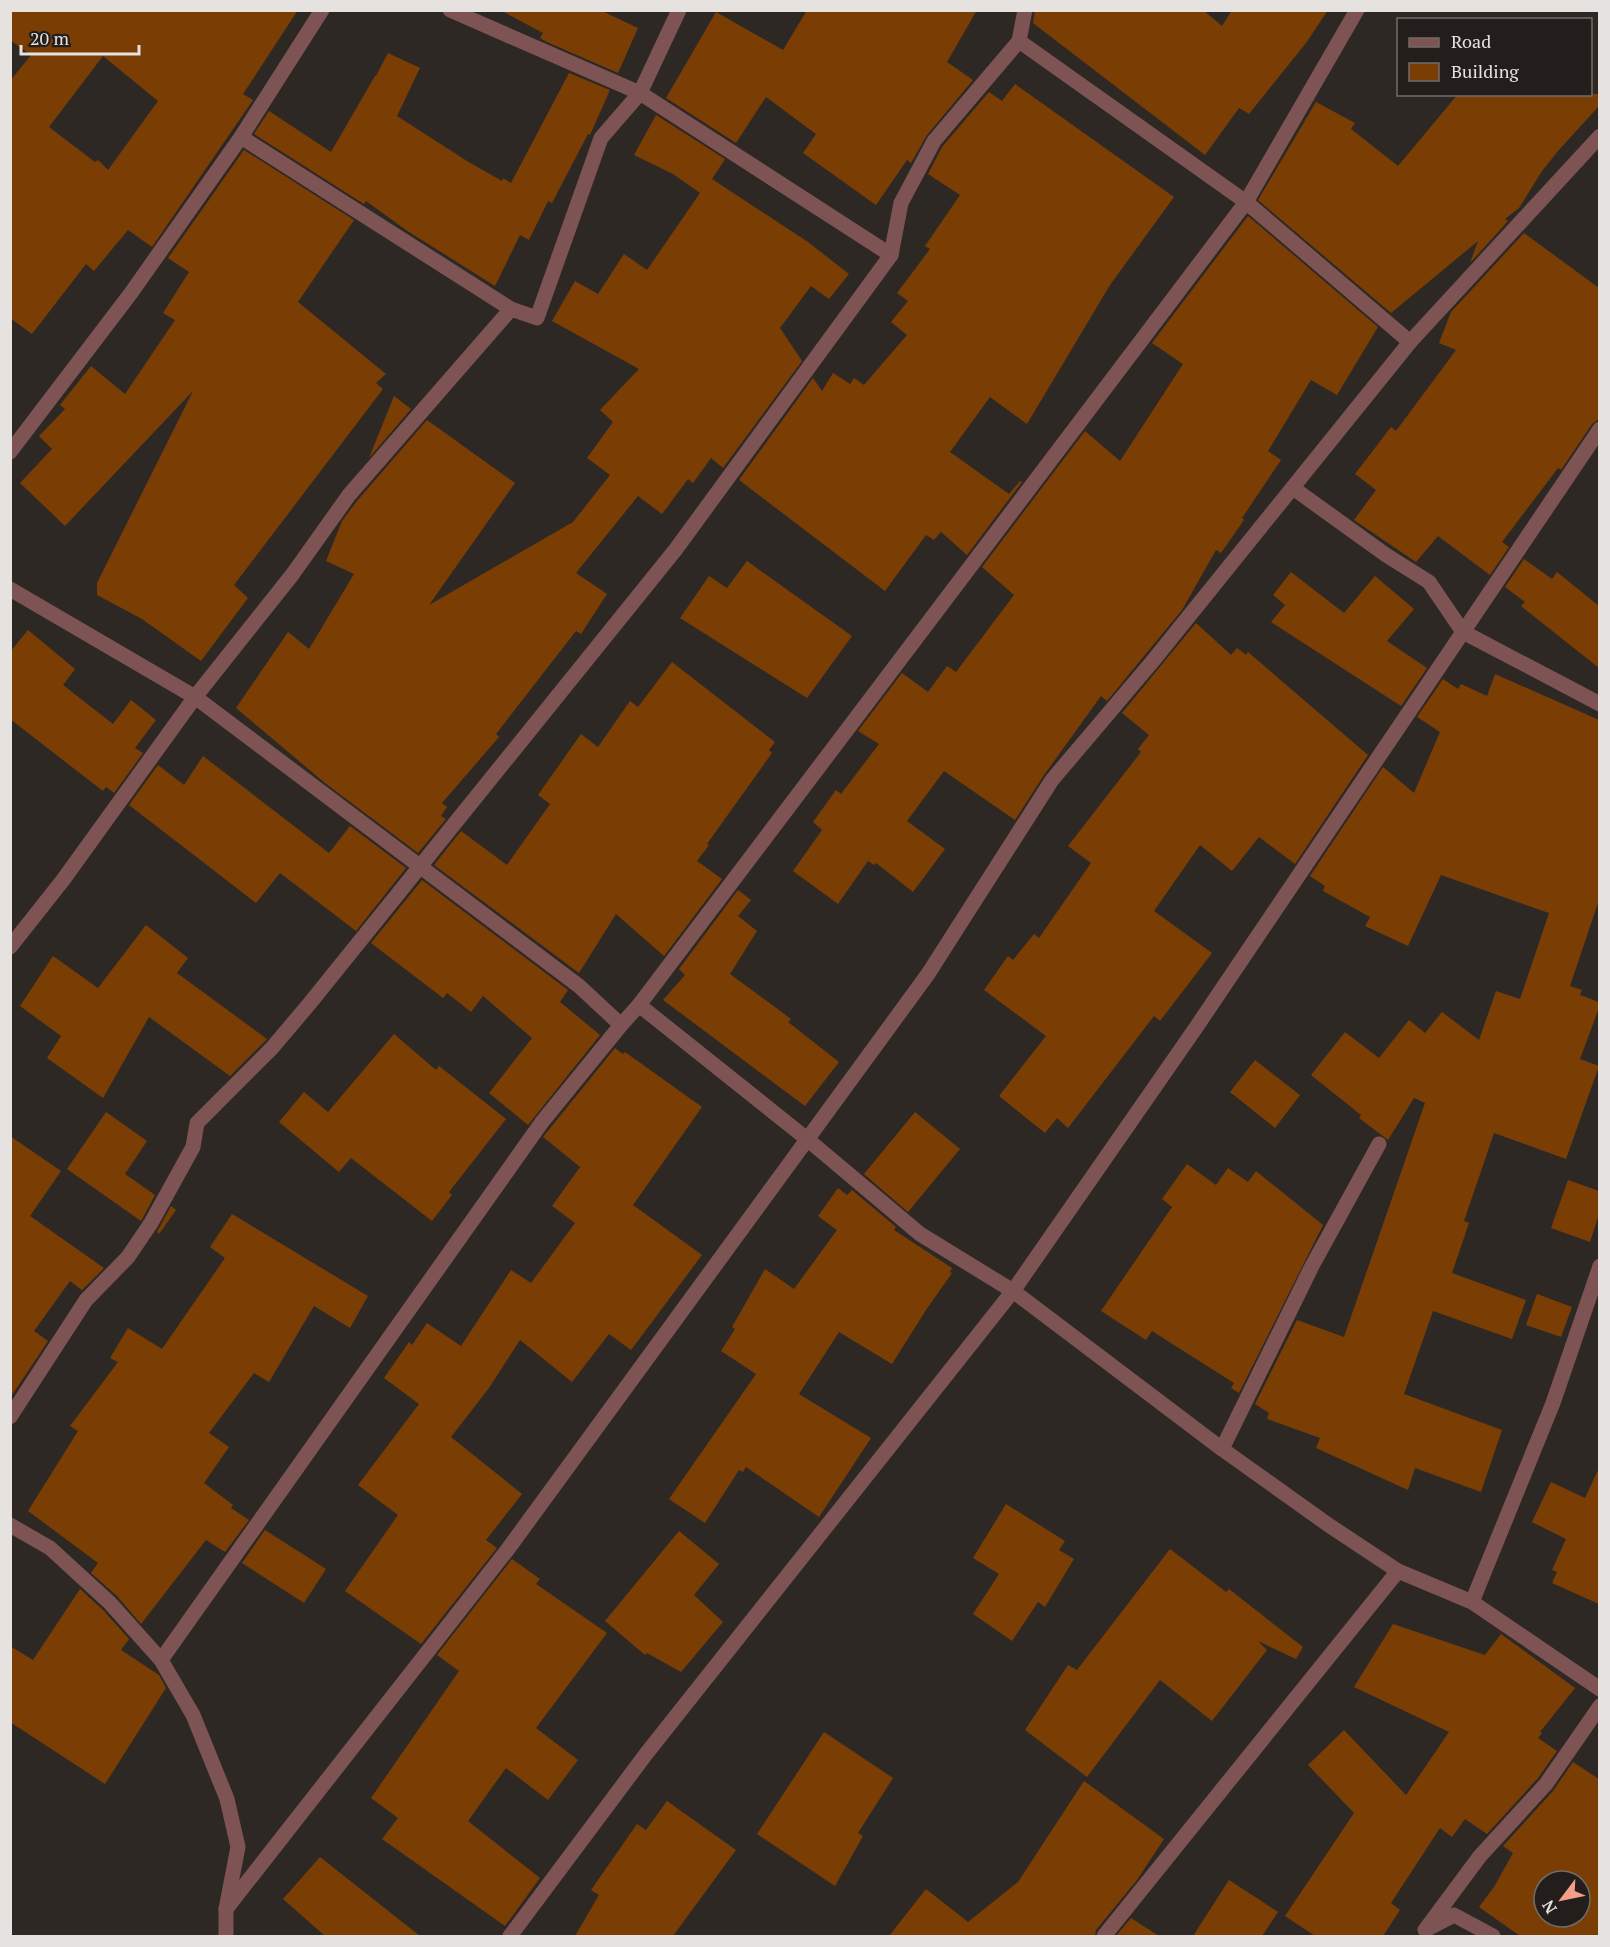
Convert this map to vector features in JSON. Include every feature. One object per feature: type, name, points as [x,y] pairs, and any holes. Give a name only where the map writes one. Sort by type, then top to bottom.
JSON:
[{"type":"street","points":[[10,452],[131,293],[241,137],[322,10]]},
{"type":"street","points":[[450,10],[640,93],[891,255]]},
{"type":"street","points":[[241,137],[511,309],[537,318],[601,138],[640,93],[678,10]]},
{"type":"street","points":[[10,1417],[86,1300],[128,1257],[151,1223],[193,1147],[197,1123],[280,1039],[676,549],[891,255],[901,203],[934,141],[1019,41],[1025,10]]},
{"type":"street","points":[[161,1660],[535,1132],[639,1005],[1246,202],[1357,10]]},
{"type":"street","points":[[1019,41],[1246,202],[1410,342]]},
{"type":"street","points":[[226,1909],[508,1549],[928,974],[1052,780],[1152,662],[1410,342],[1599,136]]},
{"type":"street","points":[[10,947],[63,880],[195,697],[292,575],[349,495],[511,309]]},
{"type":"street","points":[[510,1936],[646,1754],[1013,1291],[1195,1029],[1599,429]]},
{"type":"street","points":[[1293,488],[1386,555],[1429,582],[1464,632],[1599,704]]},
{"type":"street","points":[[10,589],[195,697],[579,986],[621,1025]]},
{"type":"street","points":[[639,1005],[807,1139],[920,1234],[1013,1291],[1222,1449],[1329,1526],[1398,1571],[1472,1602],[1599,1689]]},
{"type":"street","points":[[1222,1449],[1312,1266],[1379,1144]]},
{"type":"street","points":[[1472,1602],[1553,1403],[1599,1266]]},
{"type":"street","points":[[10,1526],[50,1548],[110,1603],[161,1660],[193,1715],[227,1799],[238,1847],[226,1909],[226,1936]]},
{"type":"street","points":[[1104,1936],[1398,1571]]},
{"type":"street","points":[[1422,1933],[1480,1856],[1546,1784],[1599,1706]]},
{"type":"street","points":[[1422,1933],[1454,1915],[1492,1936]]},
{"type":"building","points":[[10,10],[298,10],[243,94],[253,100],[152,247],[128,230],[94,271],[86,264],[32,334],[10,318],[10,81],[31,55],[10,40]],"holes":[[[103,56],[158,101],[108,170],[98,160],[95,162],[49,127]]]},
{"type":"building","points":[[500,10],[600,10],[638,28],[618,73],[547,42],[540,38],[543,33]]},
{"type":"building","points":[[807,10],[977,10],[947,62],[973,80],[927,135],[911,163],[907,160],[876,205],[803,153],[816,134],[766,97],[736,143],[666,98],[716,12],[783,50]]},
{"type":"building","points":[[1035,10],[1203,10],[1222,26],[1232,10],[1328,10],[1306,43],[1249,114],[1239,108],[1205,155],[1033,23]]},
{"type":"building","points":[[388,53],[420,68],[397,116],[467,161],[502,181],[503,178],[511,183],[569,73],[610,90],[590,135],[588,134],[552,203],[548,201],[529,240],[520,235],[495,286],[406,230],[366,201],[364,204],[254,134],[269,111],[331,152]]},
{"type":"building","points":[[1015,84],[1174,197],[1110,285],[1027,424],[990,397],[950,452],[1009,494],[1020,481],[1022,482],[967,555],[941,532],[934,540],[926,535],[885,591],[739,480],[813,378],[822,391],[833,373],[850,384],[854,378],[864,385],[907,335],[891,322],[908,301],[897,293],[930,249],[925,246],[960,195],[928,174],[942,147],[989,92],[1002,101]]},
{"type":"building","points":[[1592,94],[1599,94],[1599,106],[1558,151],[1542,171],[1519,208],[1505,219],[1508,221],[1470,263],[1478,241],[1391,313],[1258,200],[1316,102],[1355,123],[1351,129],[1398,166],[1456,96],[1592,96]]},
{"type":"building","points":[[656,115],[725,159],[712,179],[808,242],[849,274],[829,299],[811,286],[780,328],[802,361],[723,468],[711,458],[693,483],[688,479],[662,514],[638,496],[576,573],[607,594],[581,634],[576,631],[496,734],[499,737],[442,803],[447,807],[441,816],[446,819],[418,853],[325,783],[236,708],[288,632],[309,649],[354,574],[326,561],[342,521],[427,420],[515,483],[429,605],[573,522],[610,475],[587,458],[613,422],[600,410],[639,369],[552,321],[575,281],[598,294],[624,254],[647,270],[700,193],[673,174],[634,155]]},
{"type":"building","points":[[244,150],[354,220],[298,302],[386,374],[376,383],[383,389],[234,585],[248,598],[201,661],[142,619],[97,595],[97,583],[193,391],[65,526],[20,483],[52,449],[39,436],[65,409],[60,405],[91,366],[125,394],[175,320],[163,313],[189,272],[168,258]]},
{"type":"building","points":[[1248,216],[1378,327],[1337,395],[1311,380],[1268,451],[1281,460],[1242,518],[1244,520],[1221,553],[1216,550],[1182,610],[1107,701],[1101,696],[1044,775],[1015,820],[944,771],[907,821],[945,849],[913,892],[876,863],[874,865],[868,861],[838,904],[793,871],[822,830],[813,822],[836,790],[841,794],[879,744],[858,731],[902,673],[928,692],[947,666],[956,672],[1014,595],[982,567],[1085,431],[1120,461],[1183,364],[1152,343]]},
{"type":"building","points":[[1524,233],[1599,288],[1599,419],[1592,424],[1561,470],[1558,468],[1502,542],[1509,547],[1490,575],[1438,536],[1416,562],[1354,520],[1376,490],[1355,474],[1391,427],[1396,431],[1456,350],[1439,343],[1451,312]]},
{"type":"building","points":[[394,396],[411,409],[369,458]]},
{"type":"building","points":[[1524,559],[1552,579],[1557,572],[1599,606],[1599,668],[1521,606],[1525,602],[1505,587]]},
{"type":"building","points":[[747,561],[852,636],[807,698],[680,618],[709,576],[727,588]]},
{"type":"building","points":[[1291,572],[1344,613],[1375,576],[1414,609],[1387,641],[1427,668],[1401,706],[1271,622],[1285,605],[1273,595]]},
{"type":"building","points":[[1196,623],[1231,655],[1237,648],[1246,655],[1248,652],[1368,755],[1295,864],[1259,837],[1232,871],[1200,845],[1154,911],[1212,953],[1160,1021],[1154,1016],[1068,1128],[1057,1118],[1045,1133],[999,1096],[1046,1036],[984,990],[1008,956],[1013,960],[1034,934],[1039,938],[1091,863],[1068,846],[1141,752],[1138,749],[1149,735],[1122,713]]},
{"type":"building","points":[[28,630],[75,669],[63,685],[113,724],[131,700],[156,720],[135,748],[143,753],[114,793],[106,787],[103,791],[10,719],[10,652]]},
{"type":"building","points":[[672,662],[775,742],[769,750],[772,753],[697,861],[722,879],[664,956],[616,914],[579,973],[434,865],[461,831],[507,865],[550,804],[538,795],[581,734],[598,747],[630,701],[638,707]]},
{"type":"building","points":[[1495,674],[1599,720],[1599,900],[1570,986],[1582,990],[1580,995],[1599,1002],[1599,1008],[1580,1059],[1599,1066],[1566,1159],[1494,1133],[1464,1221],[1469,1223],[1452,1273],[1526,1300],[1512,1339],[1433,1311],[1404,1394],[1502,1430],[1481,1492],[1415,1468],[1408,1490],[1316,1448],[1320,1438],[1267,1419],[1269,1413],[1255,1404],[1297,1320],[1344,1337],[1425,1103],[1414,1098],[1388,1140],[1359,1118],[1361,1115],[1311,1075],[1345,1032],[1379,1058],[1409,1020],[1425,1033],[1442,1012],[1479,1040],[1496,991],[1520,999],[1549,913],[1441,875],[1408,946],[1365,926],[1370,917],[1323,891],[1325,886],[1310,876],[1383,767],[1414,793],[1440,732],[1417,717],[1443,679],[1458,689],[1461,684],[1487,696]]},
{"type":"building","points":[[203,756],[329,853],[350,826],[406,868],[356,931],[280,873],[256,903],[129,805],[158,765],[184,785]]},
{"type":"building","points":[[422,880],[568,990],[560,1002],[600,1035],[528,1125],[489,1093],[532,1038],[483,996],[471,1012],[447,993],[443,998],[371,943]]},
{"type":"building","points":[[738,890],[751,900],[738,916],[757,931],[730,974],[791,1019],[788,1022],[839,1062],[805,1106],[663,1000],[685,975],[679,969]]},
{"type":"building","points":[[146,925],[188,958],[177,973],[267,1039],[230,1076],[149,1017],[103,1098],[47,1058],[61,1036],[20,1006],[53,956],[98,988]]},
{"type":"building","points":[[394,1034],[436,1070],[439,1066],[506,1119],[449,1192],[452,1195],[432,1221],[351,1158],[339,1172],[279,1122],[304,1092],[328,1112]]},
{"type":"building","points":[[615,1048],[623,1054],[625,1052],[702,1107],[633,1205],[702,1255],[631,1350],[609,1334],[572,1382],[520,1340],[489,1388],[451,1437],[522,1494],[486,1540],[497,1548],[421,1644],[345,1591],[398,1515],[358,1485],[419,1404],[384,1378],[409,1342],[412,1345],[427,1323],[461,1346],[511,1270],[531,1283],[575,1223],[552,1206],[580,1167],[543,1137]]},
{"type":"building","points":[[1255,1060],[1300,1095],[1275,1128],[1230,1092]]},
{"type":"building","points":[[106,1112],[147,1141],[125,1174],[155,1195],[141,1221],[67,1169]]},
{"type":"building","points":[[915,1112],[960,1149],[908,1212],[864,1174]]},
{"type":"building","points":[[10,1136],[61,1171],[30,1216],[104,1268],[82,1290],[70,1281],[34,1331],[48,1341],[10,1398]]},
{"type":"building","points":[[1187,1164],[1216,1185],[1228,1168],[1248,1182],[1256,1171],[1323,1225],[1239,1393],[1231,1388],[1234,1383],[1152,1331],[1146,1340],[1101,1311],[1172,1207],[1162,1199]]},
{"type":"building","points":[[1568,1180],[1599,1191],[1599,1214],[1590,1242],[1551,1228]]},
{"type":"building","points":[[838,1188],[847,1195],[852,1190],[896,1227],[894,1230],[952,1268],[950,1272],[952,1273],[892,1364],[839,1332],[799,1394],[871,1438],[819,1517],[746,1467],[743,1472],[739,1470],[705,1523],[669,1499],[756,1374],[721,1351],[735,1329],[732,1327],[765,1269],[794,1289],[837,1230],[818,1216]]},
{"type":"building","points":[[171,1206],[176,1210],[159,1234],[157,1232]]},
{"type":"building","points":[[232,1214],[368,1296],[350,1328],[314,1306],[269,1382],[254,1373],[209,1433],[229,1447],[204,1483],[233,1505],[231,1508],[249,1520],[225,1552],[206,1540],[141,1624],[117,1596],[91,1573],[98,1563],[28,1511],[78,1431],[70,1426],[118,1362],[110,1358],[128,1328],[162,1349],[225,1258],[210,1247]]},
{"type":"building","points":[[1537,1294],[1572,1307],[1561,1337],[1526,1325]]},
{"type":"building","points":[[1599,1468],[1599,1604],[1552,1583],[1557,1572],[1552,1570],[1566,1539],[1532,1522],[1551,1482],[1585,1498]]},
{"type":"building","points":[[1006,1504],[1065,1541],[1059,1550],[1074,1559],[1045,1607],[1038,1602],[1012,1641],[973,1614],[999,1574],[973,1558]]},
{"type":"building","points":[[265,1530],[326,1569],[304,1603],[242,1563]]},
{"type":"building","points":[[679,1531],[719,1564],[694,1595],[723,1622],[681,1672],[647,1653],[645,1655],[605,1621]]},
{"type":"building","points":[[1170,1549],[1226,1592],[1229,1589],[1303,1647],[1296,1659],[1258,1641],[1267,1650],[1212,1721],[1160,1680],[1087,1777],[1025,1730],[1068,1665],[1077,1670]]},
{"type":"building","points":[[512,1559],[540,1579],[536,1584],[607,1633],[536,1728],[578,1760],[548,1800],[506,1768],[468,1821],[540,1878],[505,1926],[382,1839],[398,1818],[371,1798],[459,1671],[437,1655]]},
{"type":"building","points":[[80,1589],[129,1639],[121,1650],[159,1675],[166,1688],[105,1784],[10,1722],[10,1646],[33,1660]]},
{"type":"building","points":[[1393,1624],[1485,1655],[1501,1634],[1575,1688],[1540,1732],[1542,1733],[1538,1738],[1557,1751],[1538,1778],[1487,1834],[1465,1819],[1452,1837],[1440,1828],[1391,1903],[1400,1910],[1383,1936],[1315,1936],[1285,1916],[1354,1813],[1308,1765],[1344,1730],[1406,1795],[1449,1732],[1354,1687]]},
{"type":"building","points":[[824,1732],[893,1778],[858,1833],[863,1836],[835,1886],[757,1834]]},
{"type":"building","points":[[1573,1762],[1599,1779],[1599,1936],[1520,1936],[1479,1907],[1494,1887],[1513,1853],[1503,1846],[1553,1791]]},
{"type":"building","points":[[1084,1781],[1164,1839],[1137,1880],[1096,1930],[1095,1936],[889,1936],[926,1889],[968,1922],[1018,1882]]},
{"type":"building","points":[[667,1801],[736,1850],[673,1936],[575,1936],[599,1895],[591,1890],[637,1824],[646,1830]]},
{"type":"building","points":[[320,1857],[420,1936],[325,1936],[283,1899]]},
{"type":"building","points":[[1229,1880],[1278,1912],[1262,1936],[1193,1936]]},
{"type":"building","points":[[1131,1918],[1159,1936],[1116,1936]]}]
